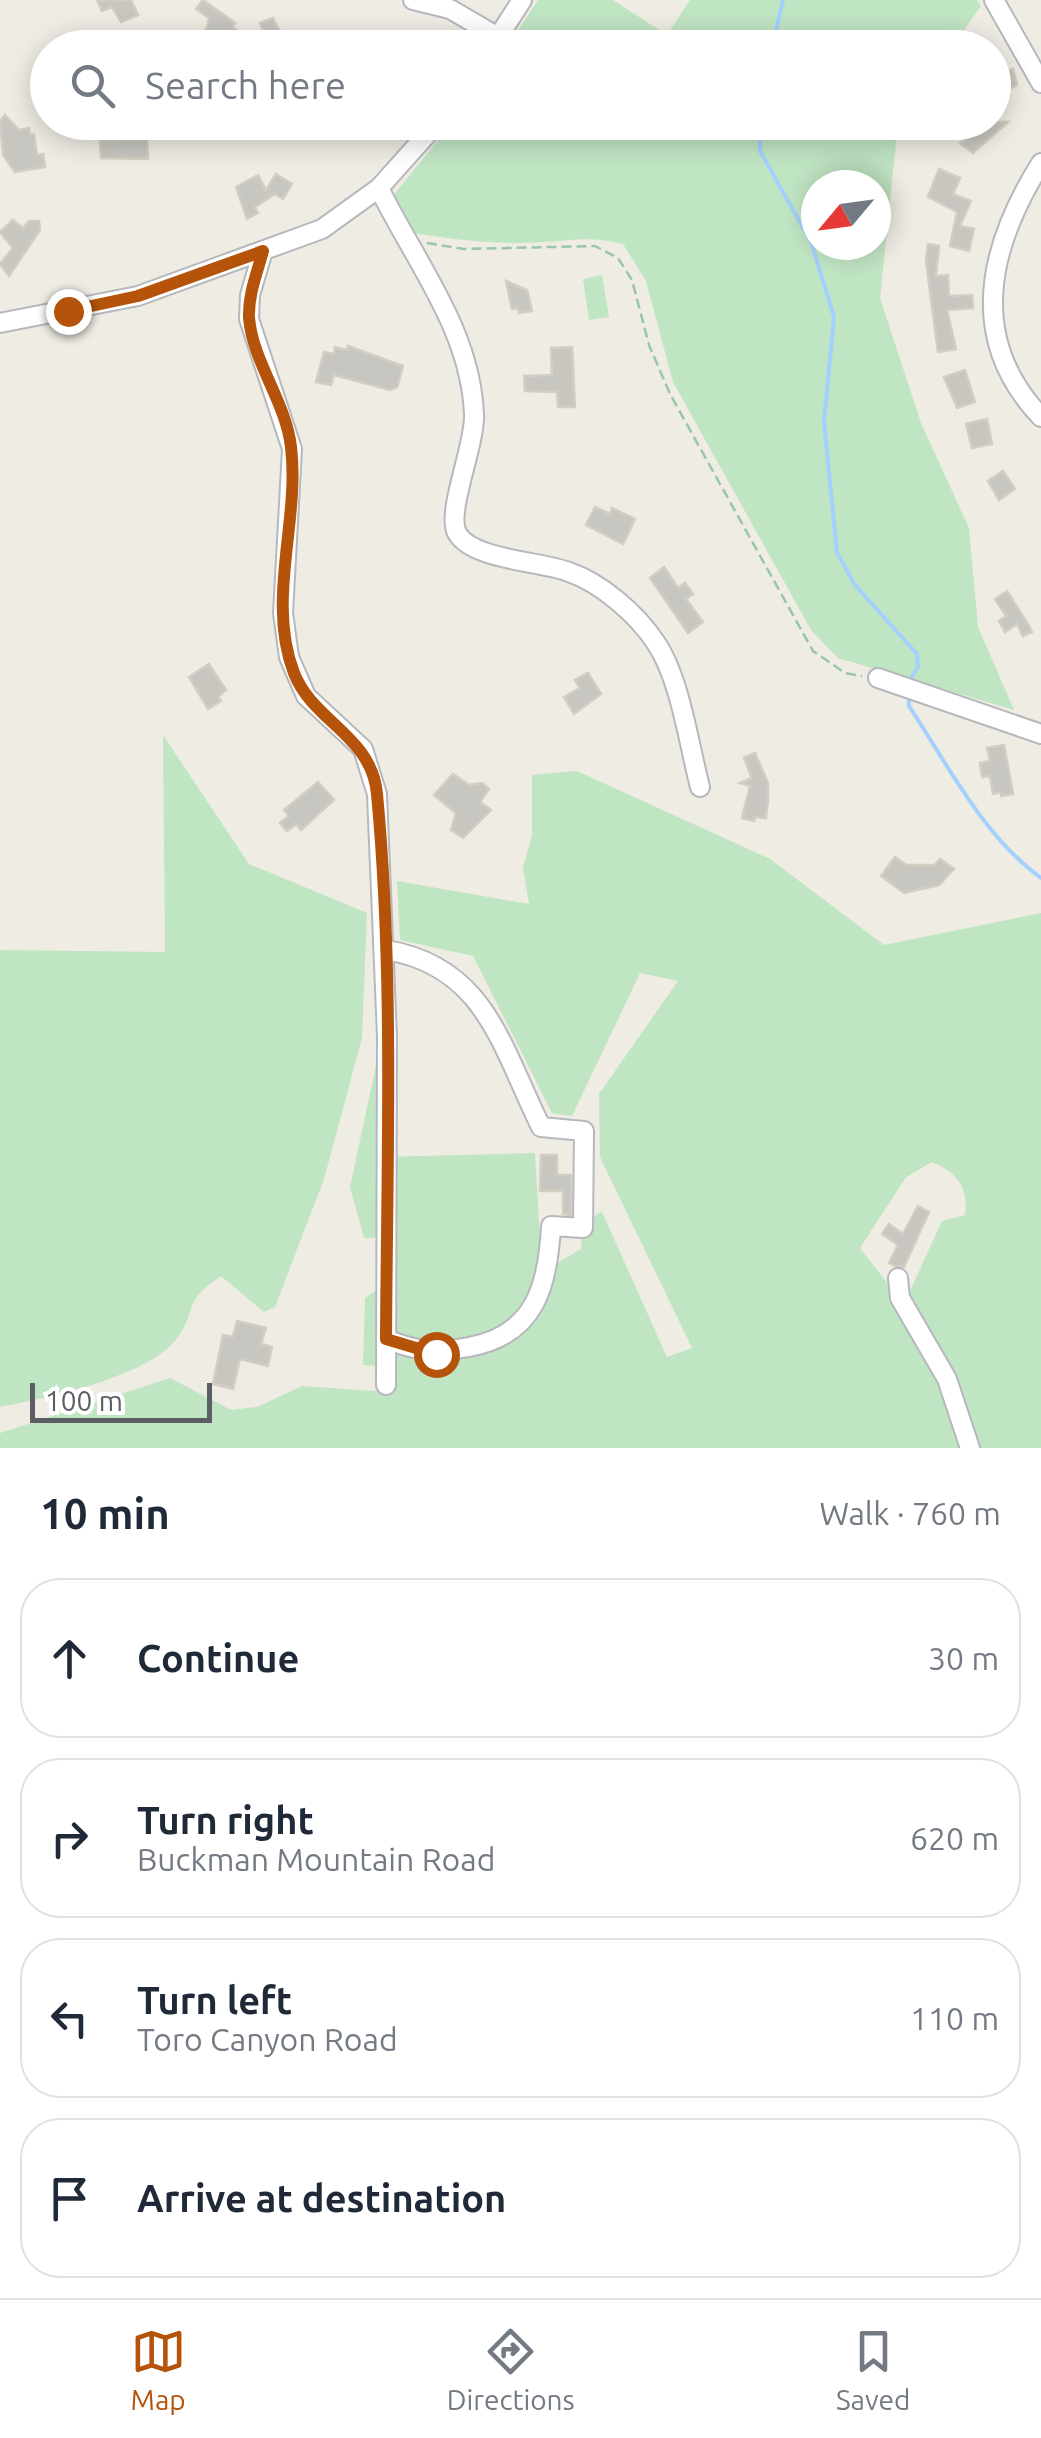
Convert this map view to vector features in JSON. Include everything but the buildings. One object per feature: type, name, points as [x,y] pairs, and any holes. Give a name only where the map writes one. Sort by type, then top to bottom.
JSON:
[{"type":"street","points":[[413,0],[450,9],[479,30]]},
{"type":"street","points":[[503,30],[522,0]]},
{"type":"street","points":[[994,0],[1041,83]]},
{"type":"street","points":[[0,324],[138,296],[322,229],[379,188],[422,140]]},
{"type":"street","points":[[1041,163],[1012,210],[991,291],[997,342],[1009,373],[1041,417]]},
{"type":"street","points":[[379,188],[455,326],[472,386],[472,450],[454,515],[458,534],[474,550],[522,559],[590,581],[644,628],[663,655],[700,787]]},
{"type":"street","points":[[263,251],[250,295],[249,320],[292,449],[284,636],[306,696],[358,744],[370,763],[377,794],[386,950],[386,1386]]},
{"type":"street","points":[[878,678],[1041,734]]},
{"type":"street","points":[[386,950],[419,956],[455,975],[483,1008],[541,1126],[584,1131],[583,1228],[551,1226],[549,1268],[524,1321],[502,1338],[436,1354],[386,1339]]},
{"type":"street","points":[[898,1278],[900,1298],[947,1379],[970,1448]]},
{"type":"path","points":[[404,239],[464,250],[594,246],[618,258],[632,280],[648,345],[670,394],[813,650],[845,674],[878,678]]},
{"type":"green space","points":[[538,0],[613,0],[659,30],[518,30]]},
{"type":"green space","points":[[690,0],[977,0],[981,6],[964,30],[670,30]]},
{"type":"green space","points":[[438,140],[896,140],[891,191],[891,170],[801,170],[801,260],[884,260],[880,298],[921,423],[969,528],[978,627],[1014,710],[838,658],[811,630],[673,382],[646,281],[623,244],[592,239],[528,243],[409,232],[392,197]]},
{"type":"green space","points":[[602,275],[609,317],[589,320],[583,279]]},
{"type":"green space","points":[[163,735],[249,864],[367,913],[362,1038],[324,1179],[275,1307],[264,1312],[221,1276],[196,1299],[178,1337],[145,1364],[96,1384],[0,1407],[0,950],[165,952]]},
{"type":"green space","points":[[577,771],[770,859],[884,945],[1041,913],[1041,1448],[976,1448],[960,1385],[910,1302],[910,1291],[942,1221],[965,1215],[965,1196],[959,1182],[932,1162],[906,1177],[860,1248],[891,1288],[938,1365],[968,1448],[0,1448],[0,1433],[170,1378],[231,1410],[257,1407],[302,1386],[388,1392],[395,1367],[363,1365],[365,1298],[397,1275],[397,1238],[364,1238],[350,1187],[378,1056],[381,1157],[535,1153],[542,1272],[581,1249],[589,1222],[602,1212],[667,1357],[692,1348],[600,1157],[599,1094],[678,981],[640,973],[572,1116],[552,1113],[473,956],[400,940],[397,881],[529,904],[523,868],[532,835],[532,775]]},
{"type":"waterway","points":[[776,30],[783,0]]},
{"type":"waterway","points":[[760,140],[760,151],[811,242],[834,317],[824,422],[837,553],[855,585],[917,654],[918,667],[911,678]]},
{"type":"waterway","points":[[909,699],[909,706],[984,821],[1041,878]]},
{"type":"route","points":[[68,311],[138,296],[263,251],[250,295],[249,320],[292,449],[284,636],[306,696],[363,749],[377,794],[386,948],[386,1339],[436,1354]]}]
